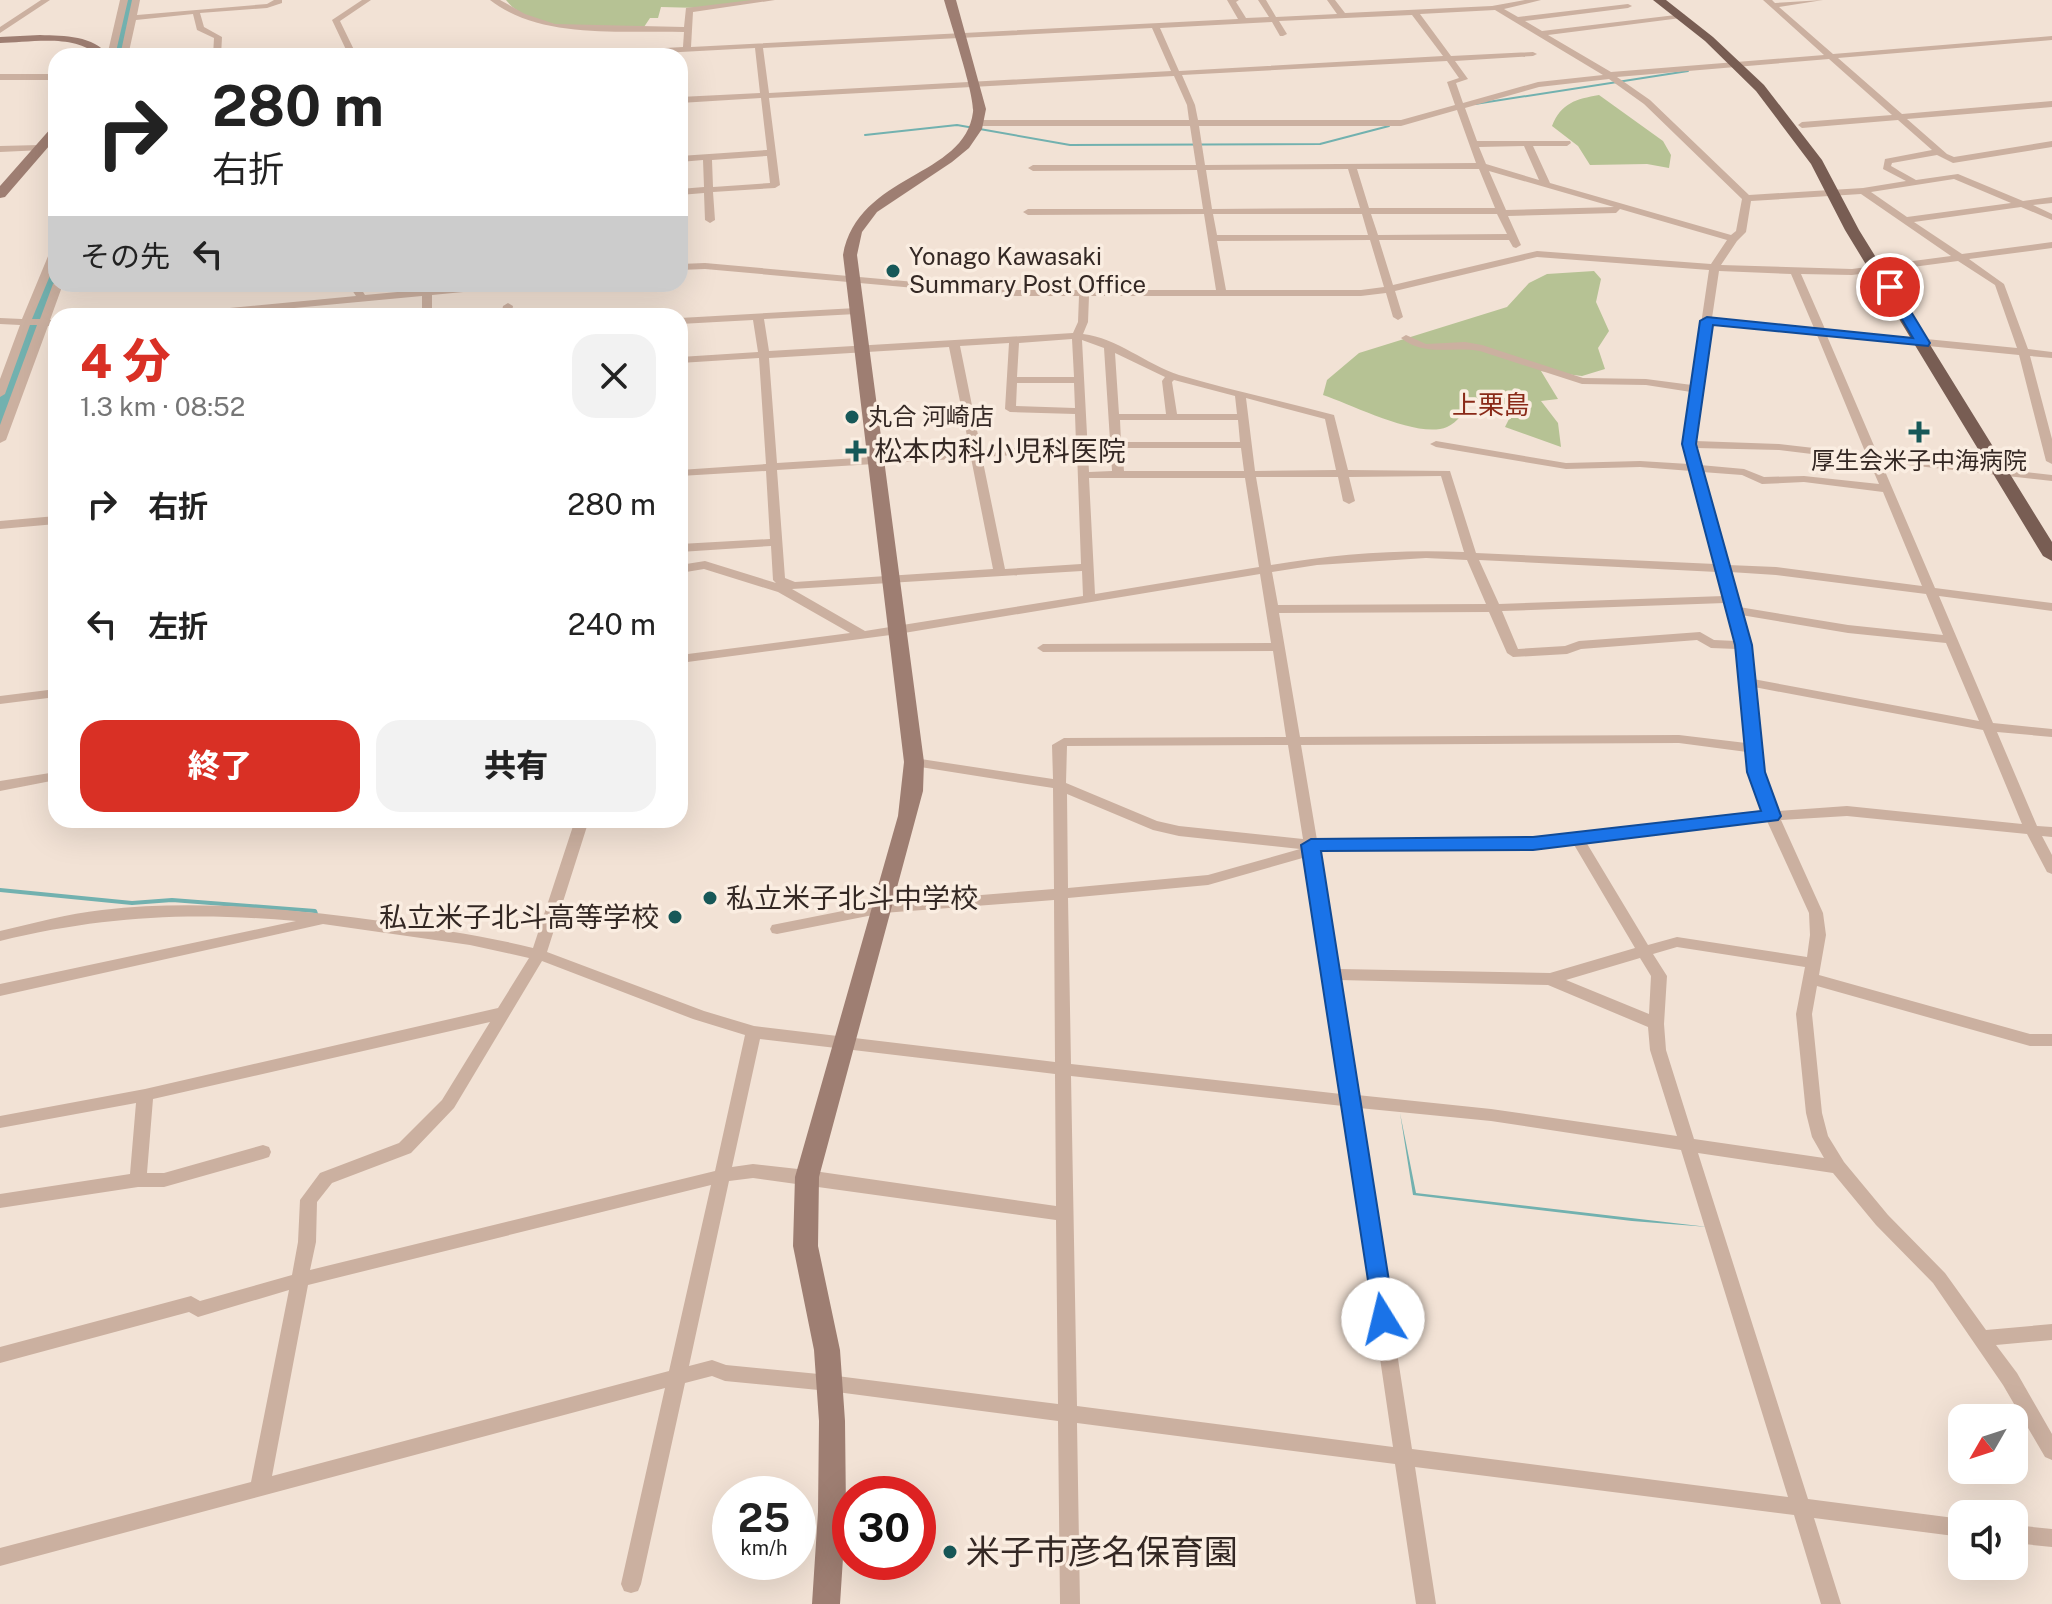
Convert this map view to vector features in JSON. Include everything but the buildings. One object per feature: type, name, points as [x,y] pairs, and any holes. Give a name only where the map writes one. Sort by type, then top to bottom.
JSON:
[{"type":"main road","points":[[1659,0],[1742,63],[1838,193]]},
{"type":"main road","points":[[1671,0],[1742,63],[1802,125],[1838,193],[2008,473],[2052,556]]},
{"type":"main road","points":[[2008,473],[2052,533]]},
{"type":"street","points":[[0,31],[46,0]]},
{"type":"street","points":[[113,48],[124,0]]},
{"type":"street","points":[[126,48],[136,0]]},
{"type":"street","points":[[132,18],[267,6],[278,3],[278,0]]},
{"type":"street","points":[[349,48],[336,20],[367,0]]},
{"type":"street","points":[[494,0],[522,16],[554,26],[688,30]]},
{"type":"street","points":[[687,48],[689,10],[771,0]]},
{"type":"street","points":[[826,1604],[835,1503],[835,1434],[828,1356],[805,1249],[803,1217],[807,1177],[883,908],[913,791],[914,762],[850,255],[860,222],[888,195],[962,148],[979,123],[980,109],[950,0]]},
{"type":"street","points":[[1235,0],[1231,0],[1244,22]]},
{"type":"street","points":[[1262,0],[1283,34]]},
{"type":"street","points":[[1331,0],[1343,16]]},
{"type":"street","points":[[1482,0],[1610,75],[1665,117],[1747,198],[1863,191],[1960,177],[2052,217]]},
{"type":"street","points":[[688,50],[1415,13],[1496,8],[1537,0]]},
{"type":"street","points":[[1774,2],[1795,0]]},
{"type":"street","points":[[1774,2],[1819,0]]},
{"type":"street","points":[[1774,2],[1898,117],[1941,154],[1953,160],[2052,137]]},
{"type":"street","points":[[1516,20],[1628,6]]},
{"type":"street","points":[[196,11],[200,28],[218,37],[217,48]]},
{"type":"street","points":[[1415,13],[1464,79],[1451,82],[1501,212],[1523,256]]},
{"type":"street","points":[[1540,34],[1681,16]]},
{"type":"street","points":[[1155,26],[1191,105],[1221,293]]},
{"type":"street","points":[[979,123],[1401,123],[1538,85],[1610,75],[2052,38]]},
{"type":"street","points":[[0,40],[80,41],[98,48]]},
{"type":"street","points":[[688,191],[775,185],[759,46]]},
{"type":"street","points":[[688,100],[1533,54]]},
{"type":"street","points":[[0,77],[48,77]]},
{"type":"street","points":[[1802,125],[2052,104]]},
{"type":"street","points":[[0,194],[48,139]]},
{"type":"street","points":[[1527,143],[1546,185]]},
{"type":"street","points":[[1474,144],[1567,143]]},
{"type":"street","points":[[2000,149],[2052,144]]},
{"type":"street","points":[[0,149],[40,148]]},
{"type":"street","points":[[688,158],[769,153]]},
{"type":"street","points":[[1916,183],[1886,167],[1888,161],[1941,154]]},
{"type":"street","points":[[707,157],[710,220]]},
{"type":"street","points":[[1033,168],[1482,166],[1733,239]]},
{"type":"street","points":[[1352,167],[1387,290],[1398,317]]},
{"type":"street","points":[[1863,191],[1999,284],[2024,353],[2052,461]]},
{"type":"street","points":[[1747,198],[1741,232],[1714,268],[1689,444],[1743,645],[1756,772],[1771,816],[1816,913],[1818,935],[1804,1014],[1814,1113],[1820,1137],[1838,1167],[1882,1220],[1939,1278],[1983,1338],[2052,1451]]},
{"type":"street","points":[[1905,220],[2052,200]]},
{"type":"street","points":[[1028,212],[1632,210]]},
{"type":"street","points":[[1211,238],[1512,237]]},
{"type":"street","points":[[688,265],[1004,293],[1361,293],[1387,290],[1523,256],[1559,254],[1714,268],[1852,272],[2052,245]]},
{"type":"street","points":[[1795,272],[2032,830],[2052,869]]},
{"type":"street","points":[[0,440],[48,275]]},
{"type":"street","points":[[0,394],[34,321],[53,292]]},
{"type":"street","points":[[358,292],[363,299]]},
{"type":"street","points":[[265,308],[437,292]]},
{"type":"street","points":[[427,293],[427,308]]},
{"type":"street","points":[[1084,293],[1083,322],[1077,336],[1089,599]]},
{"type":"street","points":[[688,320],[856,311]]},
{"type":"street","points":[[758,316],[773,466],[779,580],[782,585],[864,635]]},
{"type":"street","points":[[0,321],[48,322]]},
{"type":"street","points":[[1707,321],[2052,355]]},
{"type":"street","points":[[688,360],[1077,336],[1092,338],[1172,376],[1330,417],[1349,501]]},
{"type":"street","points":[[1406,338],[1424,347],[1465,345],[1482,348],[1582,381],[1646,382],[1696,389]]},
{"type":"street","points":[[1014,340],[1010,409],[1081,411]]},
{"type":"street","points":[[954,344],[1000,572]]},
{"type":"street","points":[[1111,346],[1118,474]]},
{"type":"street","points":[[1172,376],[1167,381],[1172,417]]},
{"type":"street","points":[[1011,380],[1079,380]]},
{"type":"street","points":[[1240,395],[1426,1604]]},
{"type":"street","points":[[1114,417],[1243,417]]},
{"type":"street","points":[[1436,444],[1566,466],[1640,464],[1744,472],[1762,481],[1804,479],[1889,489]]},
{"type":"street","points":[[1689,444],[1779,447],[2052,478]]},
{"type":"street","points":[[1116,445],[1247,445]]},
{"type":"street","points":[[688,472],[1083,447]]},
{"type":"street","points":[[1085,475],[1446,473],[1471,555],[1513,653],[1567,650],[1579,645],[1656,641],[1669,637],[1700,636],[1711,644],[1743,645]]},
{"type":"street","points":[[0,525],[48,521]]},
{"type":"street","points":[[688,547],[775,542]]},
{"type":"street","points":[[688,658],[898,630],[1266,569],[1370,555],[1471,555],[1776,571],[2052,607]]},
{"type":"street","points":[[688,568],[705,565],[793,586],[1089,567]]},
{"type":"street","points":[[1273,609],[1734,605],[1848,629],[1951,640]]},
{"type":"street","points":[[1043,648],[1279,647]]},
{"type":"street","points":[[1746,682],[1988,727],[2052,733]]},
{"type":"street","points":[[0,700],[48,694]]},
{"type":"street","points":[[1070,1604],[1070,1415],[1063,1214],[1057,750],[1064,742],[1294,740],[1679,739],[1753,748]]},
{"type":"street","points":[[914,762],[1059,785],[1153,825],[1311,848],[1578,840],[1771,816],[1847,811],[2052,832]]},
{"type":"street","points":[[0,786],[48,777]]},
{"type":"street","points":[[260,1486],[307,1242],[309,1200],[326,1178],[405,1148],[448,1104],[538,955],[579,828]]},
{"type":"street","points":[[1578,840],[1659,976],[1658,1050],[1831,1604]]},
{"type":"street","points":[[777,929],[883,908],[1208,880],[1311,848]]},
{"type":"street","points":[[0,936],[97,914],[171,908],[325,919],[490,944],[538,955],[722,1024],[754,1032],[1205,1086],[1491,1115],[1838,1167]]},
{"type":"street","points":[[0,990],[325,919]]},
{"type":"street","points":[[1329,974],[1550,979],[1677,942],[1811,971],[2004,1033],[2030,1040],[2052,1040]]},
{"type":"street","points":[[1550,979],[1656,1024]]},
{"type":"street","points":[[0,1122],[145,1095],[503,1013]]},
{"type":"street","points":[[631,1584],[754,1032]]},
{"type":"street","points":[[138,1180],[145,1095]]},
{"type":"street","points":[[0,1201],[138,1180],[164,1180],[263,1152]]},
{"type":"street","points":[[0,1355],[191,1304],[198,1309],[299,1280],[724,1175],[753,1171],[1063,1214]]},
{"type":"street","points":[[1983,1338],[2052,1332]]},
{"type":"street","points":[[0,1557],[712,1368],[725,1373],[829,1383],[1948,1526]]},
{"type":"street","points":[[2028,1535],[2052,1538]]},
{"type":"green space","points":[[506,0],[761,0],[699,8],[661,7],[658,18],[650,18],[644,27],[610,28],[570,26],[533,19]]},
{"type":"green space","points":[[1599,95],[1663,141],[1671,155],[1669,168],[1647,164],[1590,165],[1578,146],[1552,126],[1570,103]]},
{"type":"green space","points":[[1594,271],[1601,279],[1596,302],[1609,331],[1598,348],[1605,369],[1582,376],[1541,371],[1558,399],[1541,401],[1558,423],[1561,447],[1505,427],[1515,407],[1473,401],[1451,425],[1435,429],[1403,425],[1323,395],[1327,380],[1359,353],[1507,307],[1529,283],[1547,274]]},
{"type":"water","points":[[1400,1113],[1416,1193],[1708,1227],[1413,1195]]},
{"type":"waterway","points":[[118,48],[130,0]]},
{"type":"waterway","points":[[1475,104],[1688,71]]},
{"type":"waterway","points":[[865,135],[957,125],[1070,145],[1320,144],[1389,126]]},
{"type":"waterway","points":[[0,420],[48,285]]},
{"type":"waterway","points":[[0,890],[132,903],[172,900],[315,911],[317,917]]},
{"type":"place","name":"Yonago Kawasaki Summary Post Office","points":[[893,271]]},
{"type":"place","name":"丸合 河崎店","points":[[852,417]]},
{"type":"place","name":"厚生会米子中海病院","points":[[1919,432]]},
{"type":"place","name":"松本内科小児科医院","points":[[856,451]]},
{"type":"place","name":"私立米子北斗中学校","points":[[710,898]]},
{"type":"place","name":"私立米子北斗高等学校","points":[[675,917]]},
{"type":"place","name":"米子市彦名保育園","points":[[950,1552]]},
{"type":"district","name":"上栗島","points":[[1491,405]]},
{"type":"route","points":[[1383,1319],[1311,845],[1533,843],[1590,839],[1771,816],[1756,772],[1743,645],[1689,444],[1707,321],[1923,343],[1890,287]]}]
